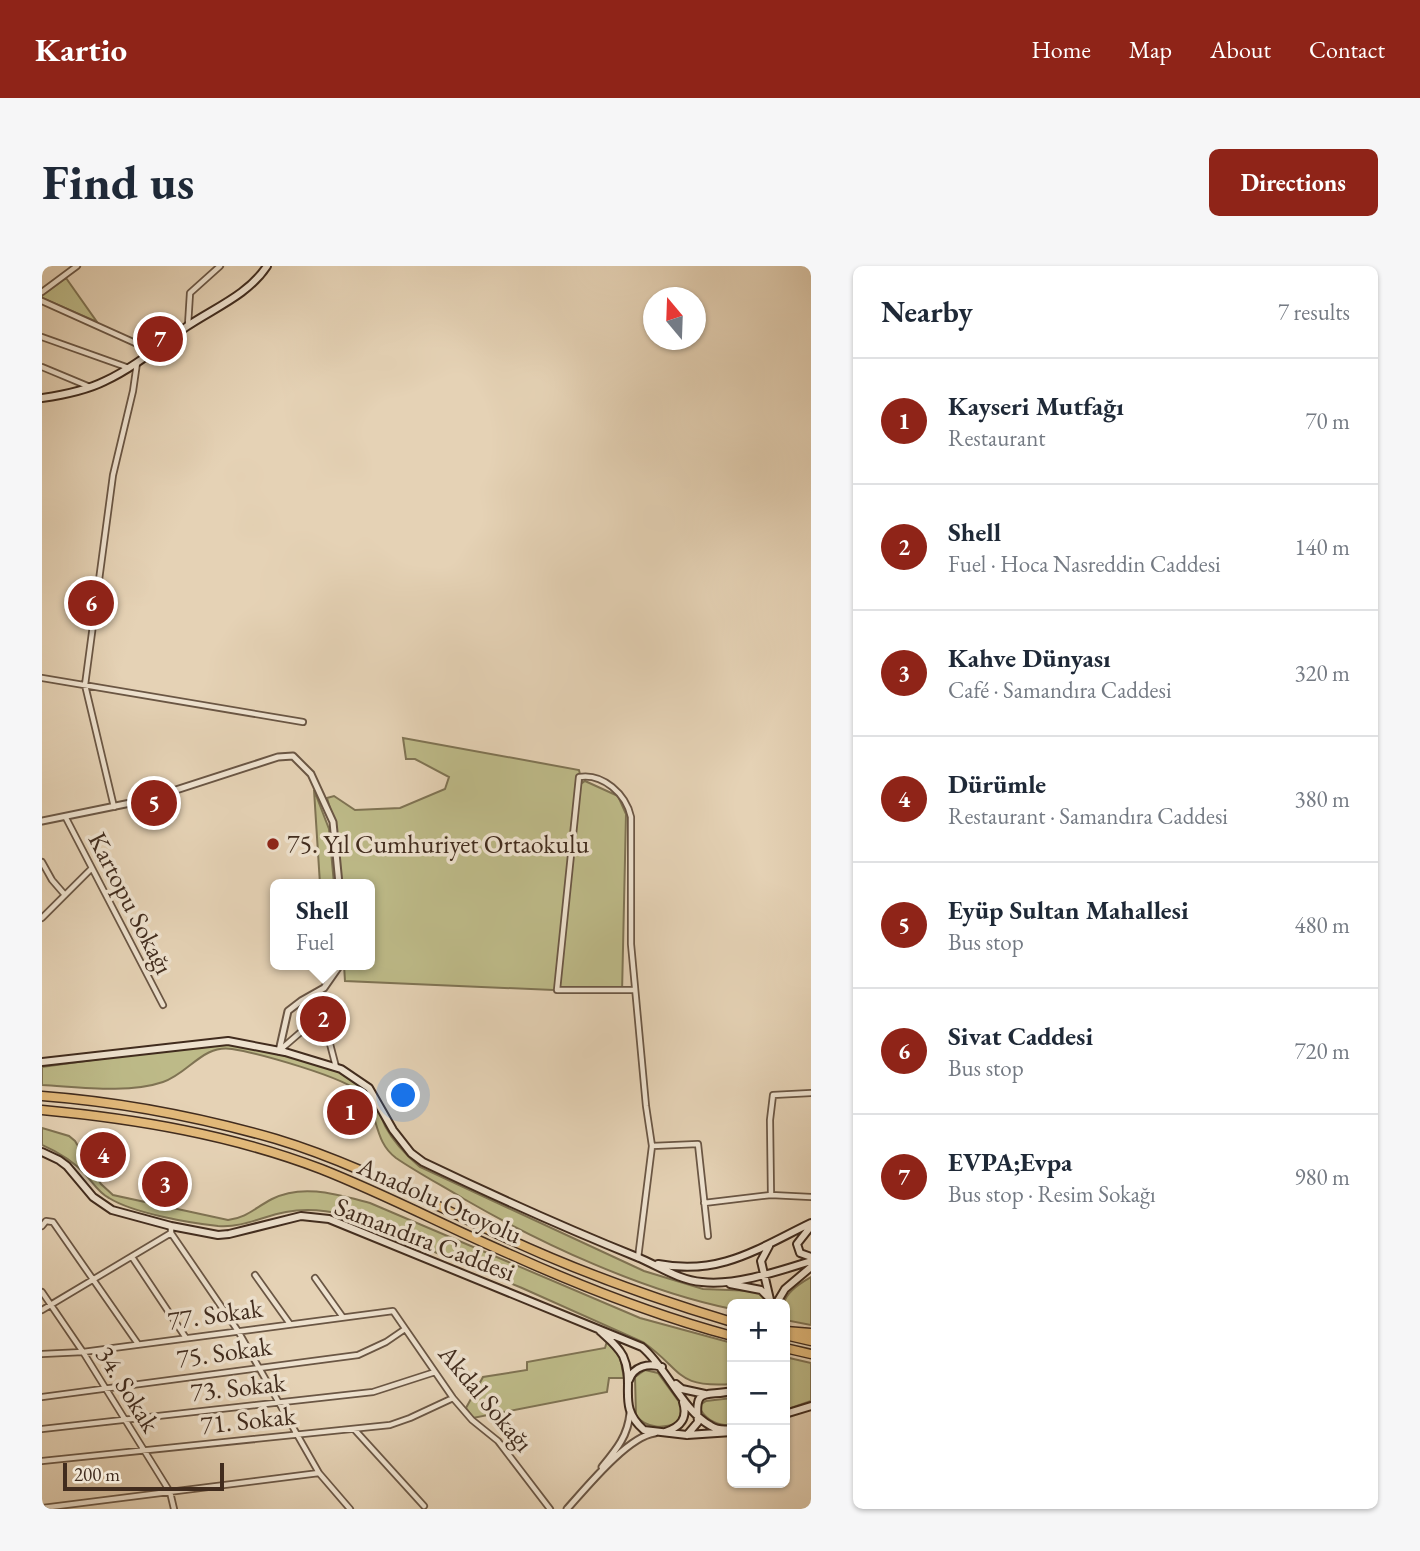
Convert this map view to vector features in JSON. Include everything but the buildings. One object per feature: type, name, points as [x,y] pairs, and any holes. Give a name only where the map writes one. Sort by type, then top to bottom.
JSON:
[{"type":"highway","name":"Anadolu Otoyolu","points":[[42,1096],[94,1100],[147,1109],[277,1140],[402,1188],[485,1228],[607,1280],[727,1320]]},
{"type":"highway","name":"Anadolu Otoyolu","points":[[42,1110],[142,1122],[214,1136],[264,1150],[320,1169],[431,1216],[597,1292],[727,1335]]},
{"type":"highway","points":[[790,1333],[811,1333]]},
{"type":"highway","points":[[790,1335],[811,1341]]},
{"type":"highway","points":[[790,1349],[811,1354]]},
{"type":"main road","points":[[42,398],[90,387],[129,368],[251,286],[266,267]]},
{"type":"main road","points":[[42,1062],[215,1042],[252,1044],[336,1067],[369,1088],[403,1144],[423,1162],[551,1223],[688,1280],[761,1290],[769,1299]]},
{"type":"main road","name":"Samandıra Caddesi","points":[[42,1152],[67,1166],[93,1197],[112,1210],[171,1229],[218,1235],[301,1216],[329,1219],[594,1325],[642,1347],[662,1367],[698,1414],[711,1426],[727,1430]]},
{"type":"main road","points":[[649,1262],[690,1269],[704,1268],[733,1259],[811,1224]]},
{"type":"main road","points":[[811,1224],[797,1244],[800,1252],[811,1259]]},
{"type":"main road","points":[[771,1299],[762,1274],[762,1256],[773,1242]]},
{"type":"main road","points":[[724,1283],[811,1259]]},
{"type":"main road","points":[[777,1299],[811,1267]]},
{"type":"main road","points":[[594,1325],[613,1342],[623,1356],[628,1382],[629,1413],[645,1430],[687,1435],[727,1433]]},
{"type":"main road","points":[[628,1382],[631,1374],[642,1366],[662,1367]]},
{"type":"main road","points":[[671,1381],[682,1389],[707,1395]]},
{"type":"main road","points":[[687,1435],[698,1424],[698,1399],[727,1392]]},
{"type":"main road","points":[[662,1433],[673,1430],[684,1420],[684,1405],[680,1393]]},
{"type":"main road","points":[[790,1413],[811,1406]]},
{"type":"street","points":[[42,292],[77,266]]},
{"type":"street","points":[[188,326],[190,293],[220,266]]},
{"type":"street","points":[[42,301],[154,351]]},
{"type":"street","points":[[42,337],[129,368]]},
{"type":"street","points":[[114,807],[85,685],[113,475],[137,363]]},
{"type":"street","points":[[42,367],[90,387]]},
{"type":"street","points":[[42,678],[303,722]]},
{"type":"street","points":[[42,821],[66,818],[163,794],[278,757],[295,757],[311,774],[333,822],[339,879]]},
{"type":"street","points":[[634,990],[556,990],[579,778],[585,776],[611,786],[622,795],[628,805],[634,990],[652,1146],[638,1258]]},
{"type":"street","name":"Kartopu Sokağı","points":[[66,818],[163,1005]]},
{"type":"street","points":[[42,862],[65,895]]},
{"type":"street","points":[[42,918],[91,869]]},
{"type":"street","points":[[279,1051],[288,1012],[324,988],[337,970]]},
{"type":"street","points":[[279,1051],[302,1031],[329,1040],[336,1067]]},
{"type":"street","points":[[771,1195],[770,1120],[773,1095],[811,1093]]},
{"type":"street","points":[[652,1146],[698,1144],[708,1236]]},
{"type":"street","points":[[704,1203],[771,1195],[811,1197]]},
{"type":"street","points":[[44,1224],[53,1222],[138,1344]]},
{"type":"street","points":[[42,1310],[94,1280],[171,1229],[238,1331],[319,1473],[350,1509]]},
{"type":"street","points":[[132,1256],[186,1338]]},
{"type":"street","points":[[255,1275],[290,1324]]},
{"type":"street","points":[[315,1278],[342,1316]]},
{"type":"street","name":"34. Sokak","points":[[42,1292],[83,1352],[170,1492],[174,1509]]},
{"type":"street","name":"77. Sokak","points":[[42,1354],[83,1352],[393,1311]]},
{"type":"street","name":"Akdal Sokağı","points":[[393,1311],[453,1398],[472,1420],[498,1441],[550,1509]]},
{"type":"street","name":"75. Sokak","points":[[42,1397],[358,1355],[386,1342],[405,1329]]},
{"type":"street","name":"73. Sokak","points":[[42,1429],[373,1392],[435,1371]]},
{"type":"street","name":"71. Sokak","points":[[42,1461],[390,1424],[453,1398]]},
{"type":"street","points":[[583,1492],[623,1440],[629,1413]]},
{"type":"street","points":[[354,1428],[424,1506]]},
{"type":"street","points":[[567,1509],[636,1439],[643,1435],[662,1433]]},
{"type":"street","points":[[42,1508],[319,1473]]},
{"type":"shaded area","points":[[66,278],[97,322],[42,298],[42,295]]},
{"type":"shaded area","points":[[403,738],[579,770],[582,783],[585,781],[618,796],[626,814],[622,993],[345,981],[344,970],[375,970],[375,879],[339,879],[336,829],[327,798],[334,796],[355,810],[400,808],[445,789],[449,777],[415,759],[406,759]]},
{"type":"shaded area","points":[[314,790],[329,829],[334,879],[320,879]]},
{"type":"shaded area","points":[[227,1044],[284,1054],[345,1075],[371,1097],[392,1137],[420,1167],[644,1271],[703,1289],[755,1291],[761,1293],[764,1299],[727,1299],[727,1308],[698,1301],[629,1278],[526,1233],[396,1158],[383,1144],[367,1102],[353,1087],[280,1061],[244,1051],[222,1049],[204,1055],[172,1078],[149,1086],[103,1089],[42,1085],[42,1067],[200,1045]]},
{"type":"shaded area","points":[[42,1128],[69,1136],[75,1141],[101,1184],[113,1195],[228,1220],[246,1215],[284,1194],[296,1192],[321,1192],[370,1203],[640,1318],[727,1342],[727,1384],[713,1385],[690,1380],[643,1342],[522,1288],[345,1215],[301,1210],[236,1225],[218,1226],[146,1213],[105,1196],[76,1166],[42,1145]]},
{"type":"shaded area","points":[[811,1277],[811,1325],[790,1321],[790,1299],[785,1299]]},
{"type":"shaded area","points":[[607,1341],[620,1357],[624,1378],[609,1378],[607,1392],[473,1418],[466,1408],[483,1377],[527,1370],[527,1362],[605,1348]]},
{"type":"shaded area","points":[[790,1358],[811,1363],[811,1401],[790,1408]]},
{"type":"shaded area","points":[[645,1370],[658,1373],[682,1406],[680,1422],[656,1426],[645,1423],[636,1416],[635,1377]]},
{"type":"shaded area","points":[[727,1399],[727,1426],[706,1417],[700,1405],[706,1401]]},
{"type":"place","name":"EVPA;Evpa","points":[[160,339]]},
{"type":"place","name":"Sivat Caddesi","points":[[91,603]]},
{"type":"place","name":"Eyüp Sultan Mahallesi","points":[[154,803]]},
{"type":"place","name":"75. Yıl Cumhuriyet Ortaokulu","points":[[273,844]]},
{"type":"place","name":"Shell","points":[[323,1019]]},
{"type":"place","name":"Kayseri Mutfağı","points":[[350,1112]]},
{"type":"place","name":"Dürümle","points":[[103,1155]]},
{"type":"place","name":"Kahve Dünyası","points":[[165,1184]]}]
